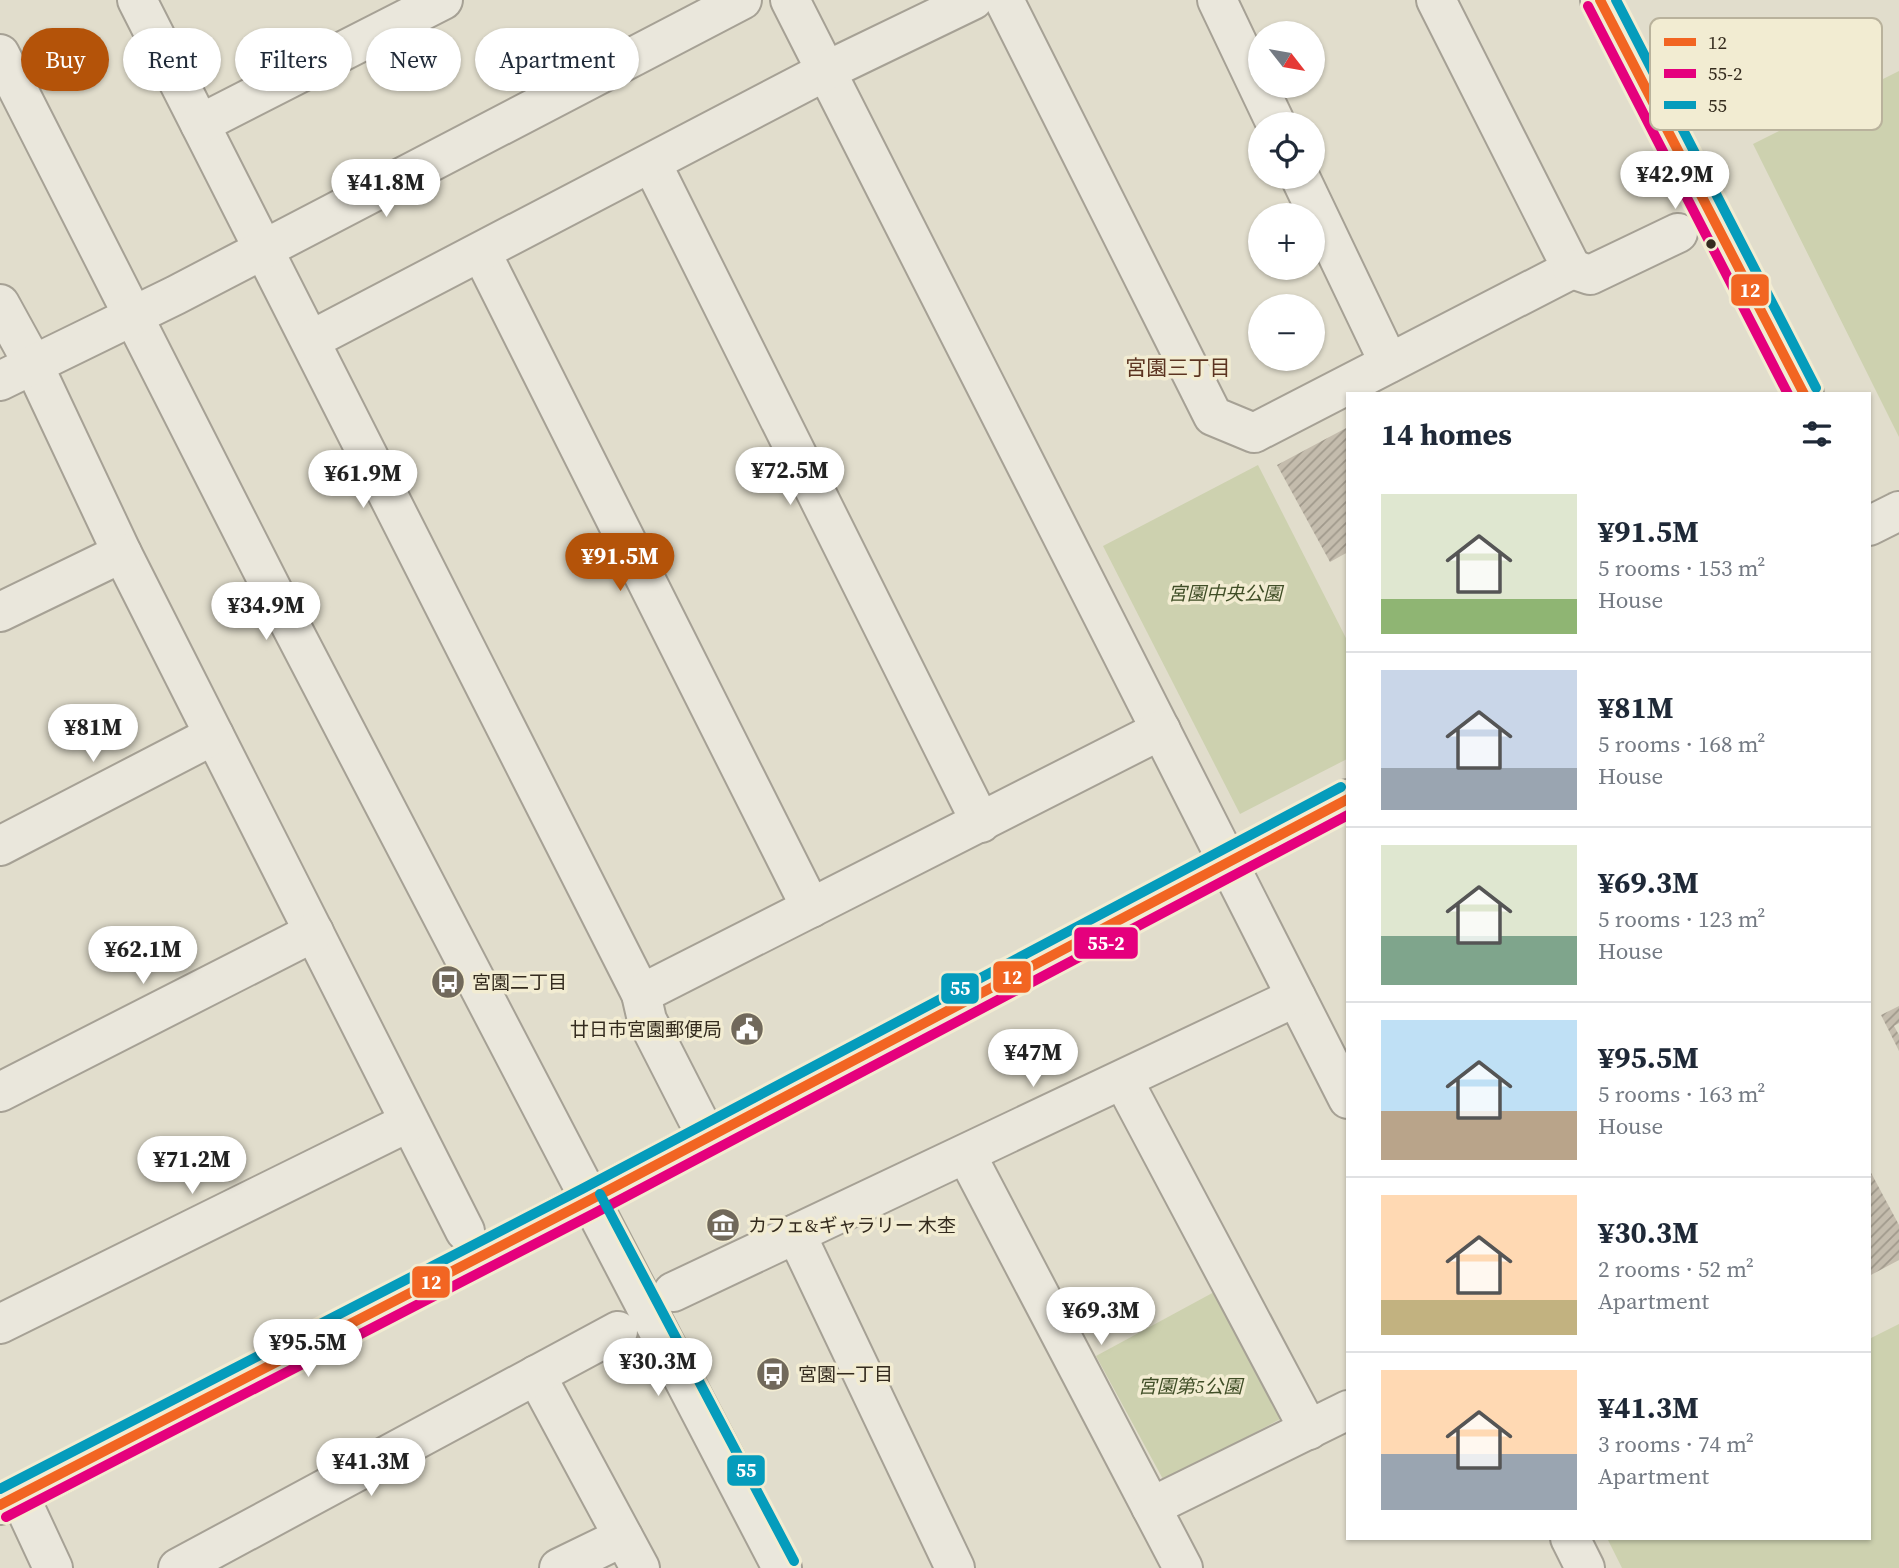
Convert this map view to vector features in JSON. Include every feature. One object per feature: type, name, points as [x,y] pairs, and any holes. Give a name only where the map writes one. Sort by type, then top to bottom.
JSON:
[{"type":"street","points":[[137,0],[641,994],[647,1020],[697,1118]]},
{"type":"street","points":[[200,124],[378,15],[443,0]]},
{"type":"street","points":[[16,373],[133,317],[742,0]]},
{"type":"street","points":[[790,0],[1346,1095]]},
{"type":"street","points":[[311,340],[826,71],[973,0]]},
{"type":"street","points":[[1004,0],[1213,416],[1254,433],[1572,269]]},
{"type":"street","points":[[1217,0],[1270,112]]},
{"type":"street","points":[[1436,0],[1572,269],[1590,275],[1678,233]]},
{"type":"street","points":[[1600,0],[1650,97]]},
{"type":"street","points":[[0,54],[588,1201],[782,1568]]},
{"type":"street","points":[[1667,130],[1803,392]]},
{"type":"street","points":[[652,164],[981,823]]},
{"type":"street","points":[[1306,189],[1388,363]]},
{"type":"street","points":[[481,252],[811,908]]},
{"type":"street","points":[[0,304],[16,373],[122,553],[465,1231]]},
{"type":"street","points":[[0,612],[122,553]]},
{"type":"street","points":[[641,994],[1161,730]]},
{"type":"street","points":[[0,846],[214,735]]},
{"type":"street","points":[[53,1568],[9,1500],[588,1201],[1346,800]]},
{"type":"street","points":[[0,1092],[314,932]]},
{"type":"street","points":[[673,1292],[1296,996]]},
{"type":"street","points":[[1123,1080],[1309,1430]]},
{"type":"street","points":[[0,1324],[410,1122]]},
{"type":"street","points":[[966,1154],[1183,1568]]},
{"type":"street","points":[[796,1234],[955,1568]]},
{"type":"street","points":[[178,1568],[618,1331]]},
{"type":"street","points":[[536,1375],[631,1552],[559,1568]]},
{"type":"street","points":[[1151,1507],[1346,1411]]},
{"type":"street","points":[[1571,1540],[1585,1568]]},
{"type":"green space","points":[[1899,71],[1899,437],[1753,144],[1781,130],[1882,130],[1882,80]]},
{"type":"green space","name":"宮園中央公園","points":[[1258,465],[1346,638],[1346,760],[1240,814],[1103,546]]},
{"type":"green space","name":"宮園第5公園","points":[[1216,1291],[1284,1417],[1164,1481],[1096,1356]]},
{"type":"green space","points":[[1899,1324],[1899,1568],[1622,1568],[1608,1540],[1871,1540],[1871,1338]]},
{"type":"building","points":[[1346,428],[1346,553],[1330,562],[1277,465]]},
{"type":"building","points":[[1899,1006],[1899,1023],[1894,1026],[1899,1035],[1899,1051],[1881,1015]]},
{"type":"building","points":[[1871,1173],[1899,1225],[1899,1260],[1871,1275]]},
{"type":"transit line","name":"12","points":[[1600,0],[1650,97]]},
{"type":"transit line","name":"55","points":[[1616,0],[1650,66]]},
{"type":"transit line","name":"55-2","points":[[1588,6],[1650,126]]},
{"type":"transit line","name":"55-2","points":[[1652,130],[1787,392]]},
{"type":"transit line","name":"12","points":[[1667,130],[1803,392]]},
{"type":"transit line","name":"55","points":[[1683,130],[1816,388]]},
{"type":"transit line","name":"55","points":[[0,1489],[582,1189],[1341,787]]},
{"type":"transit line","name":"12","points":[[0,1505],[588,1201],[1346,800]]},
{"type":"transit line","name":"55-2","points":[[6,1517],[595,1213],[1346,816]]},
{"type":"transit line","name":"55","points":[[600,1194],[794,1561]]},
{"type":"place","name":"宮園二丁目","points":[[448,982]]},
{"type":"place","name":"廿日市宮園郵便局","points":[[747,1029]]},
{"type":"place","name":"カフェ&ギャラリー 木杢","points":[[723,1225]]},
{"type":"place","name":"宮園一丁目","points":[[773,1374]]},
{"type":"district","name":"宮園三丁目","points":[[1178,367]]}]
